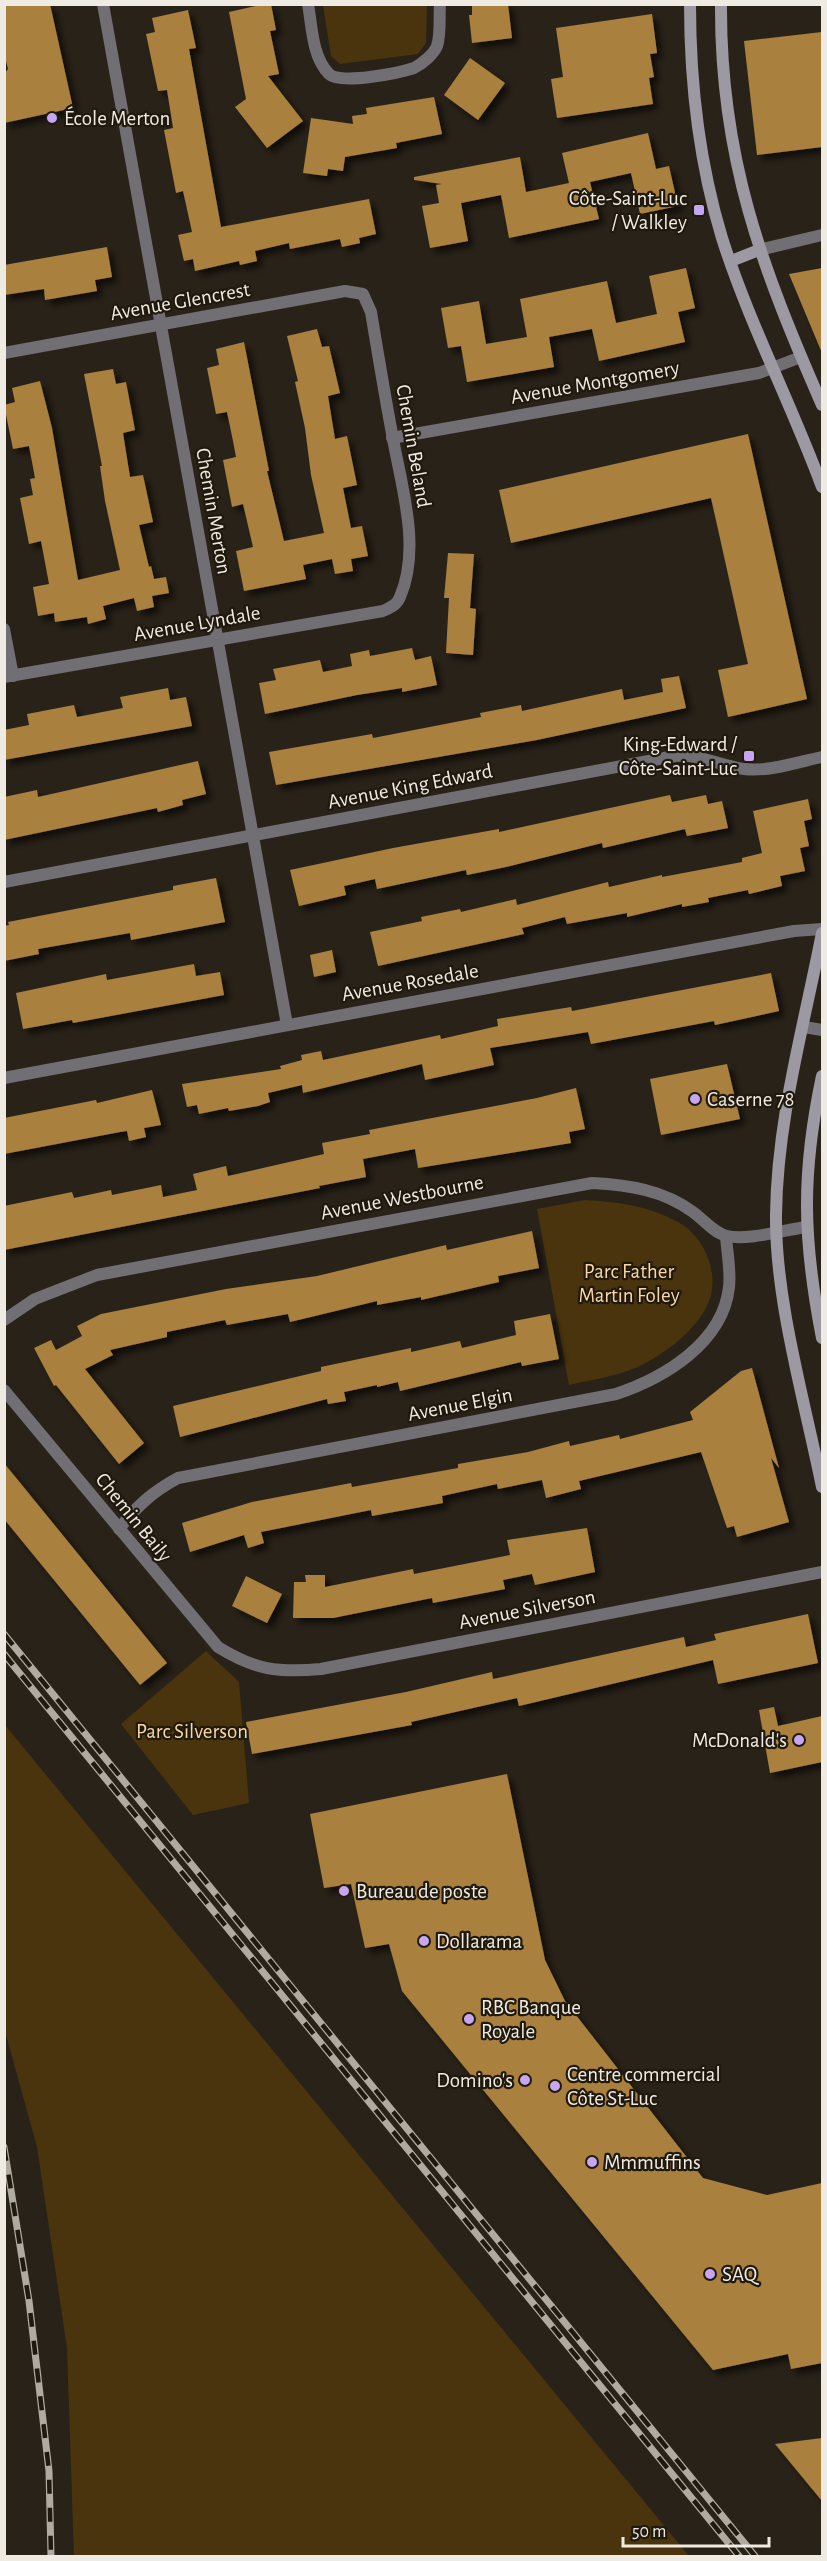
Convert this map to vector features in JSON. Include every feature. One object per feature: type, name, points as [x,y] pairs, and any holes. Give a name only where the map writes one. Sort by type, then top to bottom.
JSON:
[{"type":"main road","points":[[690,4],[692,77],[698,131],[716,215],[750,315],[822,487]]},
{"type":"main road","points":[[721,4],[724,83],[741,189],[759,250],[822,405]]},
{"type":"main road","points":[[730,261],[759,250]]},
{"type":"main road","points":[[822,931],[780,1143],[776,1231],[783,1294],[822,1487]]},
{"type":"main road","points":[[822,1076],[808,1161],[806,1227],[812,1283],[822,1338]]},
{"type":"street","name":"Chemin Merton","points":[[103,4],[287,1024]]},
{"type":"street","points":[[308,4],[316,48],[322,63],[330,75],[342,80],[415,68],[427,59],[437,46],[440,4]]},
{"type":"street","points":[[759,250],[822,236]]},
{"type":"street","name":"Avenue Glencrest","points":[[4,353],[345,291],[363,294]]},
{"type":"street","name":"Chemin Beland","points":[[363,294],[371,312],[408,527],[409,556],[405,582],[396,604]]},
{"type":"street","name":"Avenue Montgomery","points":[[393,438],[759,374],[801,357]]},
{"type":"street","name":"Avenue Lyndale","points":[[9,677],[383,611],[396,604]]},
{"type":"street","points":[[4,629],[9,677]]},
{"type":"street","name":"Avenue King Edward","points":[[4,882],[675,756],[697,757],[740,769],[756,770],[822,757]]},
{"type":"street","name":"Avenue Rosedale","points":[[4,1078],[794,931],[822,931]]},
{"type":"street","points":[[804,1028],[822,1030]]},
{"type":"street","name":"Avenue Westbourne","points":[[4,1320],[35,1299],[97,1275],[592,1183],[642,1188],[662,1195],[680,1203],[726,1236]]},
{"type":"street","points":[[726,1236],[742,1237],[806,1227]]},
{"type":"street","name":"Avenue Elgin","points":[[119,1529],[137,1506],[153,1491],[178,1478],[616,1394],[663,1375],[703,1341],[717,1322],[729,1287],[726,1236]]},
{"type":"street","name":"Chemin Baily","points":[[4,1390],[218,1647],[240,1660]]},
{"type":"street","name":"Avenue Silverson","points":[[240,1660],[265,1669],[290,1672],[321,1669],[822,1572]]},
{"type":"green space","points":[[323,5],[427,5],[426,43],[418,54],[340,64],[331,56]]},
{"type":"green space","name":"Parc Father Martin Foley","points":[[585,1200],[621,1204],[656,1212],[687,1228],[695,1236],[707,1256],[711,1267],[712,1290],[709,1301],[698,1320],[682,1338],[663,1352],[626,1372],[569,1385],[537,1209]]},
{"type":"green space","name":"Parc Silverson","points":[[206,1651],[239,1682],[249,1803],[193,1815],[121,1724]]},
{"type":"green space","points":[[5,1725],[689,2556],[74,2556],[67,2348],[37,2147],[5,2031]]},
{"type":"building","points":[[4,4],[50,4],[73,108],[4,123],[4,74],[8,69],[4,53]]},
{"type":"building","points":[[271,4],[276,30],[270,31],[279,74],[268,76],[303,121],[267,148],[235,107],[246,99],[229,12]]},
{"type":"building","points":[[472,4],[508,4],[512,38],[472,43],[469,15],[472,15]]},
{"type":"building","points":[[188,10],[196,48],[189,49],[221,227],[369,199],[376,234],[359,238],[360,243],[342,247],[340,239],[290,249],[289,243],[255,251],[257,261],[240,265],[239,261],[195,271],[193,259],[184,261],[178,235],[192,232],[183,191],[176,193],[164,130],[173,128],[167,90],[158,91],[146,34],[155,32],[152,18]]},
{"type":"building","points":[[652,14],[657,53],[650,54],[654,77],[649,78],[653,104],[557,118],[551,79],[563,77],[556,28]]},
{"type":"building","points":[[822,32],[822,147],[757,155],[744,41]]},
{"type":"building","points":[[470,58],[505,83],[478,120],[444,95]]},
{"type":"building","points":[[434,97],[442,134],[396,143],[397,148],[345,157],[343,171],[328,169],[327,176],[303,173],[311,118],[353,124],[352,116],[367,114],[366,108]]},
{"type":"building","points":[[648,133],[656,169],[669,166],[678,206],[640,214],[631,173],[590,182],[599,219],[509,238],[501,195],[461,203],[468,241],[430,248],[422,206],[439,203],[436,185],[442,184],[414,180],[414,177],[520,157],[526,192],[569,183],[562,153]]},
{"type":"building","points":[[107,247],[112,277],[95,280],[97,291],[45,300],[44,289],[4,295],[4,265]]},
{"type":"building","points":[[686,268],[695,308],[678,312],[685,342],[599,361],[592,329],[549,337],[554,367],[467,382],[461,346],[448,348],[441,308],[479,301],[486,344],[527,337],[520,299],[607,281],[616,323],[657,314],[649,276]]},
{"type":"building","points":[[822,268],[822,353],[789,274]]},
{"type":"building","points":[[317,329],[322,347],[329,346],[340,393],[328,396],[335,439],[347,436],[357,485],[343,488],[351,528],[362,526],[368,556],[351,559],[353,571],[335,574],[332,559],[303,565],[306,579],[244,591],[236,551],[253,547],[243,504],[232,507],[223,460],[236,457],[227,412],[216,414],[207,368],[219,365],[216,349],[244,342],[269,471],[267,471],[284,541],[324,533],[311,475],[305,428],[295,382],[298,381],[287,336]]},
{"type":"building","points":[[113,369],[116,384],[126,382],[135,430],[123,433],[130,477],[143,475],[153,522],[139,525],[149,567],[151,566],[154,579],[166,577],[169,593],[152,596],[154,607],[137,611],[134,598],[103,606],[106,619],[88,624],[87,617],[55,622],[54,613],[38,616],[33,587],[49,584],[41,541],[29,544],[20,498],[33,495],[30,479],[35,478],[29,446],[13,449],[4,405],[15,402],[12,388],[40,381],[52,428],[78,580],[120,570],[105,501],[100,466],[102,466],[84,374]]},
{"type":"building","points":[[748,434],[807,699],[728,717],[718,670],[748,664],[711,498],[511,543],[499,490]]},
{"type":"building","points":[[448,553],[474,554],[470,608],[476,609],[473,655],[446,653],[449,598],[444,598]]},
{"type":"building","points":[[412,648],[415,660],[431,656],[437,685],[402,692],[402,688],[357,695],[265,714],[259,683],[276,680],[273,669],[320,660],[323,672],[352,666],[350,654],[369,650],[370,656]]},
{"type":"building","points":[[679,676],[686,708],[537,740],[276,785],[269,752],[372,734],[373,738],[481,717],[480,713],[521,705],[522,711],[622,689],[624,700],[663,692],[661,679]]},
{"type":"building","points":[[168,688],[170,700],[186,697],[192,726],[4,760],[4,730],[29,725],[27,714],[74,705],[77,717],[123,708],[120,697]]},
{"type":"building","points":[[198,761],[206,794],[182,800],[183,805],[158,812],[157,808],[4,840],[4,797],[37,790],[38,797]]},
{"type":"building","points":[[670,795],[672,802],[706,795],[708,804],[722,801],[728,828],[687,836],[685,829],[603,848],[602,843],[467,875],[466,870],[377,889],[375,879],[344,886],[346,895],[299,906],[290,870],[393,848],[499,829],[499,832]]},
{"type":"building","points":[[808,799],[812,819],[804,821],[809,846],[800,848],[805,871],[780,876],[782,886],[749,894],[748,890],[708,898],[709,902],[682,907],[682,904],[627,917],[627,913],[567,924],[565,917],[522,928],[524,934],[378,966],[370,932],[422,921],[421,917],[460,909],[461,912],[516,899],[517,905],[608,882],[609,887],[662,875],[662,877],[742,862],[742,858],[762,853],[753,811]]},
{"type":"building","points":[[216,878],[225,922],[131,940],[130,933],[38,949],[39,954],[4,961],[4,926],[9,925],[8,922],[173,890],[173,886]]},
{"type":"building","points":[[332,950],[336,972],[314,977],[310,955]]},
{"type":"building","points":[[194,964],[196,976],[220,972],[224,995],[73,1023],[72,1020],[23,1029],[16,993],[106,974],[107,980]]},
{"type":"building","points":[[771,973],[779,1011],[715,1025],[714,1021],[591,1044],[588,1032],[490,1048],[494,1065],[425,1080],[422,1064],[303,1093],[302,1085],[268,1093],[270,1102],[258,1106],[229,1111],[228,1108],[199,1114],[197,1105],[187,1107],[182,1084],[281,1069],[280,1066],[302,1060],[301,1055],[321,1051],[323,1060],[440,1035],[441,1039],[498,1026],[497,1019],[571,1007],[572,1011]]},
{"type":"building","name":"Caserne 78","points":[[727,1064],[740,1119],[661,1135],[650,1079]]},
{"type":"building","points":[[576,1088],[585,1129],[569,1132],[571,1143],[418,1168],[415,1149],[363,1159],[366,1177],[4,1250],[4,1206],[72,1192],[74,1198],[111,1190],[112,1195],[161,1185],[163,1197],[197,1190],[193,1174],[226,1166],[228,1176],[324,1154],[322,1143],[370,1134],[369,1130],[537,1098]]},
{"type":"building","points":[[152,1090],[161,1125],[144,1128],[146,1137],[129,1141],[127,1131],[4,1154],[4,1118],[96,1100],[97,1103]]},
{"type":"building","points":[[532,1231],[539,1268],[498,1276],[499,1282],[421,1300],[421,1297],[377,1305],[377,1301],[290,1322],[288,1314],[227,1325],[225,1320],[167,1332],[167,1337],[110,1350],[113,1355],[85,1369],[144,1443],[119,1464],[56,1385],[54,1386],[34,1348],[51,1340],[56,1350],[82,1336],[77,1326],[101,1314],[226,1289],[317,1276],[446,1245],[447,1250]]},
{"type":"building","points":[[550,1314],[559,1359],[522,1366],[521,1362],[400,1391],[398,1382],[377,1387],[377,1385],[344,1392],[346,1401],[328,1404],[327,1399],[180,1437],[173,1406],[321,1371],[321,1367],[411,1348],[411,1352],[460,1341],[462,1348],[516,1335],[514,1321]]},
{"type":"building","points":[[752,1368],[779,1468],[771,1458],[789,1522],[737,1537],[734,1526],[727,1528],[701,1452],[579,1481],[581,1489],[546,1498],[542,1480],[498,1489],[497,1484],[442,1496],[443,1503],[372,1516],[371,1510],[261,1532],[264,1543],[248,1548],[244,1535],[190,1552],[182,1523],[252,1502],[351,1483],[352,1487],[458,1468],[458,1464],[528,1452],[569,1441],[570,1446],[619,1435],[620,1439],[693,1420],[690,1412],[741,1371]]},
{"type":"building","points":[[4,1463],[167,1663],[140,1685],[4,1519]]},
{"type":"building","points":[[587,1528],[595,1572],[535,1585],[532,1574],[503,1580],[505,1589],[433,1603],[432,1598],[333,1618],[293,1618],[294,1582],[306,1582],[305,1575],[325,1575],[325,1587],[413,1569],[414,1574],[510,1555],[507,1540]]},
{"type":"building","points":[[246,1576],[282,1594],[267,1623],[232,1606]]},
{"type":"building","points":[[808,1614],[818,1663],[718,1684],[713,1660],[519,1706],[517,1698],[411,1722],[412,1725],[252,1754],[246,1722],[406,1692],[492,1672],[493,1679],[684,1637],[686,1647],[716,1640],[714,1634]]},
{"type":"building","points":[[774,1707],[778,1726],[822,1716],[822,1762],[770,1773],[759,1710]]},
{"type":"building","name":"Centre commercial Côte St-Luc","points":[[507,1774],[545,1960],[565,2001],[703,2178],[767,2195],[822,2183],[822,2363],[791,2369],[788,2354],[713,2370],[402,1991],[389,1944],[365,1948],[351,1884],[324,1888],[310,1814]]},
{"type":"building","points":[[822,2438],[822,2501],[775,2444]]},
{"type":"railway","points":[[4,1634],[755,2556]]},
{"type":"railway","points":[[4,1654],[739,2556]]},
{"type":"railway","points":[[4,2147],[29,2301],[49,2471],[51,2556]]},
{"type":"place","name":"École Merton","points":[[52,118]]},
{"type":"place","name":"Côte-Saint-Luc / Walkley","points":[[699,210]]},
{"type":"place","name":"King-Edward / Côte-Saint-Luc","points":[[749,756]]},
{"type":"place","name":"Caserne 78","points":[[695,1099]]},
{"type":"place","name":"McDonald's","points":[[799,1740]]},
{"type":"place","name":"Bureau de poste","points":[[344,1891]]},
{"type":"place","name":"Dollarama","points":[[424,1941]]},
{"type":"place","name":"RBC Banque Royale","points":[[469,2019]]},
{"type":"place","name":"Domino's","points":[[525,2080]]},
{"type":"place","name":"Centre commercial Côte St-Luc","points":[[555,2086]]},
{"type":"place","name":"Mmmuffins","points":[[592,2162]]},
{"type":"place","name":"SAQ","points":[[710,2274]]}]
